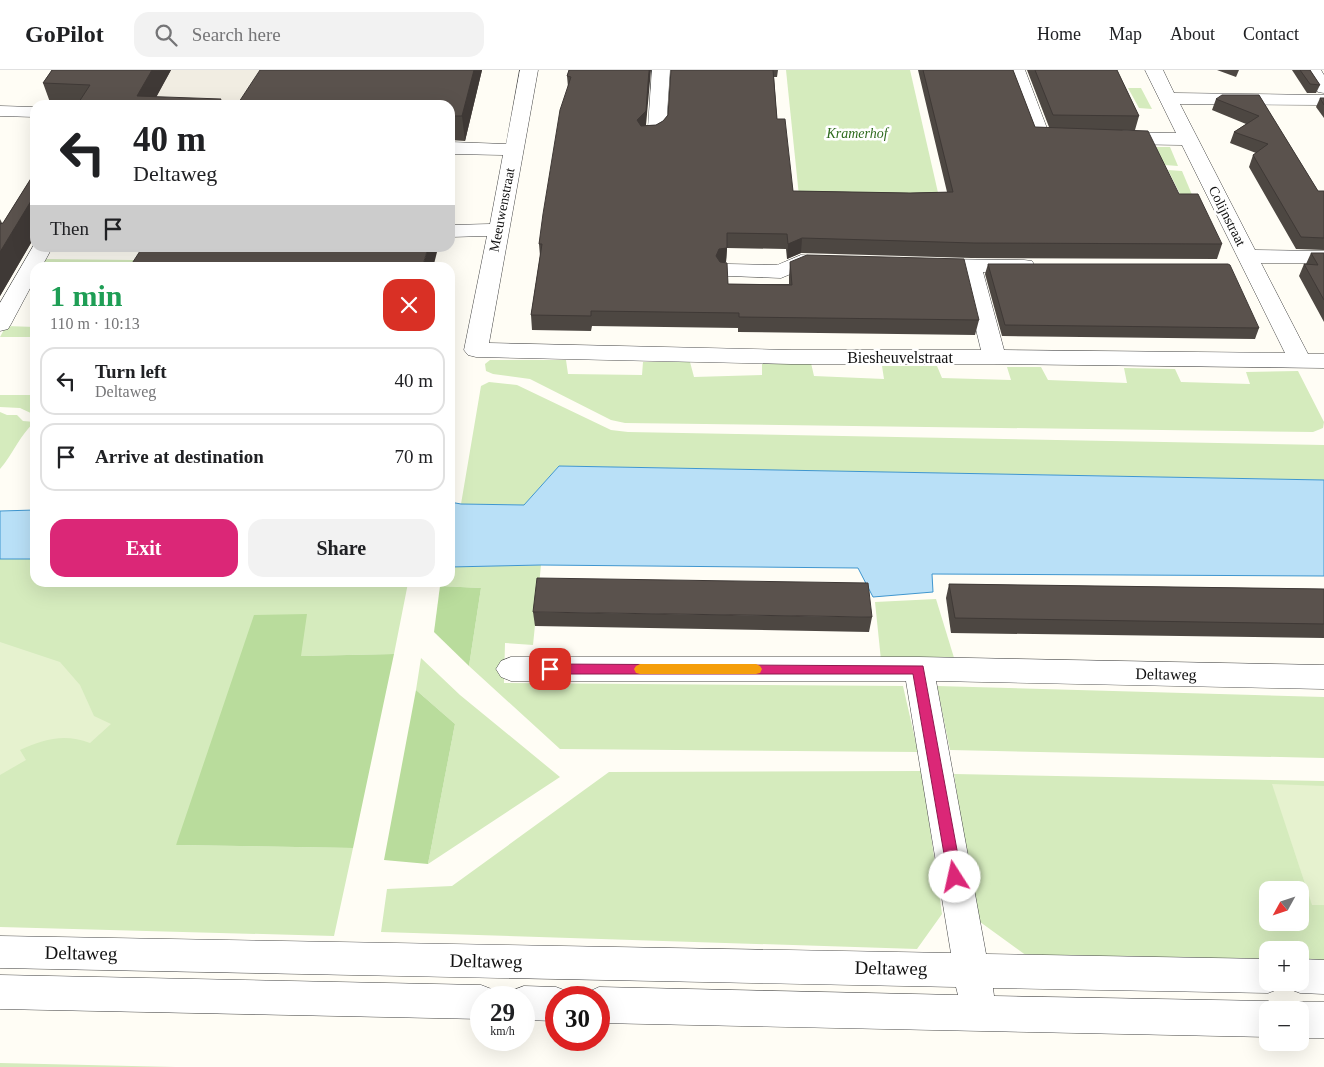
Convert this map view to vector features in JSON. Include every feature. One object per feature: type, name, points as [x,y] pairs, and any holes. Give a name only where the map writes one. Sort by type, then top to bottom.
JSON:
[{"type":"street","name":"Meeuwenstraat","points":[[476,350],[528,70]]},
{"type":"street","points":[[648,134],[657,129],[661,70]]},
{"type":"street","points":[[1016,70],[1041,136],[1188,139]]},
{"type":"street","name":"Colijnstraat","points":[[1154,70],[1300,361]]},
{"type":"street","points":[[1312,70],[1324,88]]},
{"type":"street","points":[[1168,98],[1324,100]]},
{"type":"street","points":[[0,111],[30,112]]},
{"type":"street","points":[[455,148],[514,150]]},
{"type":"street","points":[[455,230],[499,230]]},
{"type":"street","points":[[0,324],[30,252]]},
{"type":"street","points":[[1247,256],[1324,257]]},
{"type":"street","points":[[728,270],[781,272],[801,261],[848,263]]},
{"type":"street","points":[[905,264],[1040,266]]},
{"type":"street","points":[[971,266],[994,357]]},
{"type":"street","name":"Biesheuvelstraat","points":[[476,350],[791,358],[994,357],[1324,361]]},
{"type":"street","name":"Deltaweg","points":[[511,669],[919,669],[1324,677]]},
{"type":"street","points":[[919,669],[979,1013]]},
{"type":"street","name":"Deltaweg","points":[[0,952],[1259,976]]},
{"type":"street","points":[[1309,976],[1324,977]]},
{"type":"street","points":[[0,992],[470,1002]]},
{"type":"street","points":[[610,1005],[1259,1019]]},
{"type":"street","points":[[1309,1020],[1324,1020]]},
{"type":"green space","name":"Kramerhof","points":[[786,70],[910,70],[939,197],[799,196]]},
{"type":"green space","points":[[1128,88],[1141,88],[1152,109],[1139,108]]},
{"type":"green space","points":[[1156,147],[1170,147],[1178,166],[1165,165]]},
{"type":"green space","points":[[1168,170],[1182,171],[1193,197],[1181,196]]},
{"type":"green space","points":[[43,259],[135,260],[134,262],[42,262]]},
{"type":"green space","points":[[6,326],[30,327],[30,337],[0,337]]},
{"type":"green space","points":[[490,360],[566,360],[568,374],[642,375],[643,362],[690,362],[694,377],[762,375],[762,363],[811,363],[814,376],[884,379],[882,366],[937,366],[942,378],[1011,380],[1007,367],[1041,367],[1048,380],[1127,383],[1124,368],[1175,369],[1181,382],[1250,384],[1246,372],[1298,371],[1324,422],[1323,428],[1313,432],[625,423],[611,420],[530,379],[493,374],[486,371],[485,364]]},
{"type":"green space","points":[[489,382],[517,385],[611,430],[628,432],[1324,445],[1324,480],[559,466],[524,505],[461,504],[481,386]]},
{"type":"green space","points":[[0,395],[30,395],[30,413],[20,408],[0,407]]},
{"type":"green space","points":[[0,412],[7,415],[17,415],[23,421],[30,422],[30,427],[0,469]]},
{"type":"green space","points":[[0,559],[30,559],[30,587],[407,587],[394,654],[301,656],[176,845],[353,848],[334,936],[0,927]]},
{"type":"green space","points":[[541,565],[533,645],[505,643],[504,683],[903,686],[918,752],[560,749],[469,666],[481,588],[455,587],[455,567]]},
{"type":"green space","points":[[440,587],[481,588],[469,666],[434,632]]},
{"type":"green space","points":[[936,599],[955,661],[881,660],[875,602]]},
{"type":"green space","points":[[307,614],[301,656],[394,654],[353,848],[176,845],[254,615]]},
{"type":"green space","points":[[0,642],[60,662],[80,685],[94,716],[111,724],[90,743],[72,738],[63,738],[46,740],[20,750],[26,760],[0,775]]},
{"type":"green space","points":[[421,658],[460,695],[560,777],[428,864],[455,724],[416,690]]},
{"type":"green space","points":[[937,686],[1324,697],[1324,758],[950,750]]},
{"type":"green space","points":[[416,690],[455,724],[428,864],[384,860]]},
{"type":"green space","points":[[922,771],[942,914],[917,949],[381,932],[387,889],[452,886],[609,772]]},
{"type":"green space","points":[[954,774],[1324,781],[1324,961],[1309,960],[1309,941],[1259,941],[1259,960],[1027,956],[976,919]]},
{"type":"green space","points":[[1272,784],[1324,786],[1324,905],[1312,905],[1309,896],[1309,881],[1304,881]]},
{"type":"green space","points":[[0,1063],[176,1067],[0,1067]]},
{"type":"shaded area","points":[[171,70],[282,70],[262,100],[155,100]]},
{"type":"water","points":[[559,466],[1324,480],[1324,576],[932,574],[933,592],[873,597],[858,568],[541,565],[455,567],[455,503],[524,505]]},
{"type":"water","points":[[30,510],[30,559],[0,559],[0,511]]},
{"type":"building","points":[[52,70],[152,70],[137,96],[221,99],[80,100],[90,85],[43,83]]},
{"type":"building","points":[[260,70],[474,70],[462,116],[455,116],[455,100],[240,100]]},
{"type":"building","points":[[569,70],[649,70],[646,111],[637,120],[641,126],[656,125],[668,115],[671,70],[773,70],[777,119],[785,119],[793,191],[910,193],[953,192],[923,70],[1013,70],[1035,127],[1148,131],[1179,194],[1198,194],[1222,244],[974,243],[802,238],[788,244],[787,234],[727,233],[727,248],[719,249],[716,256],[720,262],[727,263],[728,284],[792,285],[790,262],[807,255],[964,259],[979,320],[739,317],[739,313],[591,311],[591,316],[531,315],[542,244],[539,244],[543,214],[560,110],[571,77],[567,76]]},
{"type":"building","points":[[1035,70],[1117,70],[1139,116],[1053,115]]},
{"type":"building","points":[[1300,70],[1310,70],[1320,85],[1310,84]]},
{"type":"building","points":[[1222,95],[1259,95],[1318,191],[1324,191],[1324,238],[1301,237],[1253,155],[1268,144],[1234,132],[1259,116],[1216,99]]},
{"type":"building","points":[[30,180],[30,203],[0,252],[0,224],[3,223]]},
{"type":"building","points":[[139,252],[427,252],[424,262],[133,262]]},
{"type":"building","points":[[1311,253],[1324,253],[1324,300],[1304,264],[1318,265]]},
{"type":"building","points":[[988,264],[1228,264],[1259,328],[1005,325]]},
{"type":"building","points":[[537,578],[868,583],[872,617],[533,612]]},
{"type":"building","points":[[949,584],[1324,589],[1324,624],[955,618]]},
{"type":"slow traffic","points":[[640,669],[756,669]]},
{"type":"route","points":[[550,669],[919,669],[955,877]]}]
